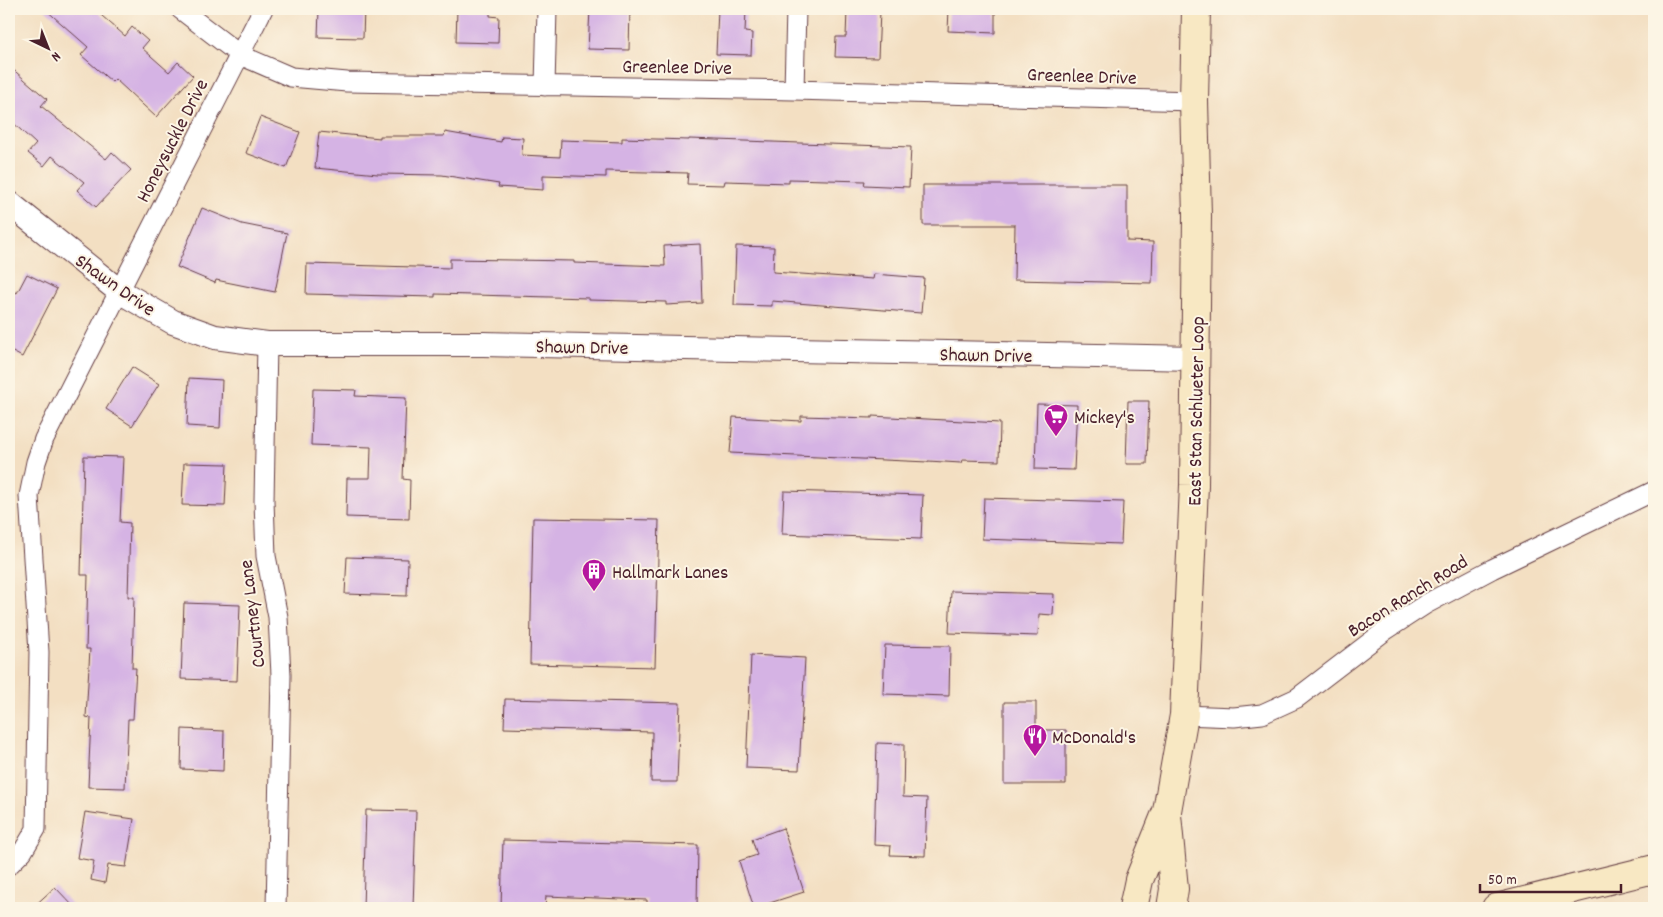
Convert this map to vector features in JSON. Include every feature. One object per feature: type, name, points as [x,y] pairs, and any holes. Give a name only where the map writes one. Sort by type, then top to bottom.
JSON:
[{"type":"main road","name":"East Stan Schlueter Loop","points":[[1132,906],[1139,880],[1167,811],[1184,715],[1194,507],[1197,216],[1194,101],[1196,9]]},
{"type":"main road","name":"East Stan Schlueter Loop","points":[[1167,811],[1177,902]]},
{"type":"main road","points":[[1496,908],[1654,869]]},
{"type":"street","name":"Greenlee Drive","points":[[180,9],[240,56],[291,76],[347,82],[794,90],[1194,101]]},
{"type":"street","name":"Honeysuckle Drive","points":[[9,865],[23,851],[36,829],[39,652],[29,496],[36,462],[44,439],[263,9]]},
{"type":"street","points":[[545,86],[547,9]]},
{"type":"street","points":[[794,90],[796,9]]},
{"type":"street","name":"Shawn Drive","points":[[9,203],[119,291],[173,322],[215,337],[267,344],[483,344],[1196,358]]},
{"type":"street","name":"Courtney Lane","points":[[267,344],[264,501],[266,556],[278,617],[281,674],[276,908]]},
{"type":"street","name":"Bacon Ranch Road","points":[[1184,715],[1234,717],[1262,714],[1297,698],[1386,630],[1426,604],[1492,568],[1654,491]]},
{"type":"building","points":[[45,9],[94,9],[125,36],[132,27],[148,41],[142,48],[169,72],[178,62],[193,76],[156,117],[115,79],[112,82],[81,55],[88,47]]},
{"type":"building","points":[[319,9],[364,9],[363,38],[318,37]]},
{"type":"building","points":[[457,9],[490,9],[490,16],[499,17],[498,43],[456,42]]},
{"type":"building","points":[[590,9],[630,9],[629,50],[588,49]]},
{"type":"building","points":[[718,9],[746,10],[745,32],[752,33],[751,55],[716,54]]},
{"type":"building","points":[[949,9],[995,9],[995,33],[948,31]]},
{"type":"building","points":[[847,10],[880,11],[878,58],[835,57],[836,37],[846,37]]},
{"type":"building","points":[[9,66],[47,99],[41,106],[106,159],[112,152],[131,170],[96,207],[77,190],[84,182],[52,156],[44,166],[28,153],[36,144],[9,119]]},
{"type":"building","points":[[260,117],[300,132],[286,168],[246,153]]},
{"type":"building","points":[[319,132],[380,138],[380,136],[444,136],[445,132],[501,142],[502,137],[523,138],[522,155],[560,157],[561,140],[622,142],[622,138],[911,147],[909,187],[864,185],[865,181],[789,179],[789,183],[725,181],[724,185],[687,184],[688,173],[606,171],[606,177],[543,175],[543,190],[498,187],[499,184],[442,175],[378,174],[315,168]]},
{"type":"building","points":[[923,185],[1127,185],[1127,241],[1153,242],[1152,283],[1014,280],[1015,225],[923,225]]},
{"type":"building","points":[[202,208],[242,224],[287,233],[275,292],[216,280],[215,283],[177,267]]},
{"type":"building","points":[[700,244],[702,303],[666,305],[666,302],[589,300],[589,298],[435,294],[435,297],[306,294],[307,264],[450,268],[450,259],[574,261],[574,263],[665,266],[664,246]]},
{"type":"building","points":[[736,246],[774,247],[773,272],[873,279],[874,274],[924,278],[921,313],[772,301],[772,306],[734,305]]},
{"type":"building","points":[[27,274],[57,289],[22,357],[9,350],[9,289],[17,293]]},
{"type":"building","points":[[132,367],[159,384],[132,426],[106,409]]},
{"type":"building","points":[[189,378],[222,380],[220,428],[187,426]]},
{"type":"building","points":[[313,389],[356,390],[355,396],[406,398],[403,479],[410,480],[409,519],[346,517],[347,478],[370,478],[371,447],[311,445]]},
{"type":"building","points":[[1128,401],[1149,401],[1147,464],[1126,464]]},
{"type":"building","name":"Mickey's","points":[[1037,404],[1077,405],[1074,470],[1035,469]]},
{"type":"building","points":[[801,416],[872,418],[872,416],[1000,423],[999,461],[962,460],[961,463],[730,453],[733,417],[801,421]]},
{"type":"building","points":[[84,456],[123,457],[120,522],[130,523],[128,597],[134,597],[132,668],[136,668],[133,719],[128,719],[125,788],[88,787],[91,718],[86,717],[90,649],[86,649],[88,575],[81,575]]},
{"type":"building","points":[[184,463],[227,464],[225,506],[182,505]]},
{"type":"building","points":[[784,491],[923,495],[921,539],[782,534]]},
{"type":"building","points":[[984,498],[1123,502],[1121,544],[982,539]]},
{"type":"building","name":"Hallmark Lanes","points":[[533,518],[659,520],[655,667],[530,664]]},
{"type":"building","points":[[347,557],[408,559],[407,596],[345,594]]},
{"type":"building","points":[[951,591],[1054,594],[1053,615],[1039,614],[1038,636],[949,633]]},
{"type":"building","points":[[184,603],[240,605],[237,681],[181,679]]},
{"type":"building","points":[[885,645],[950,646],[949,696],[883,694]]},
{"type":"building","points":[[751,655],[805,658],[799,770],[746,768]]},
{"type":"building","points":[[505,699],[680,703],[677,782],[651,782],[652,732],[504,728]]},
{"type":"building","name":"McDonald's","points":[[1004,702],[1036,702],[1036,730],[1066,730],[1066,784],[1004,784]]},
{"type":"building","points":[[182,729],[224,731],[223,771],[181,769]]},
{"type":"building","points":[[877,743],[904,744],[903,797],[927,798],[925,856],[890,855],[891,846],[874,845]]},
{"type":"building","points":[[366,810],[416,811],[413,908],[363,908]]},
{"type":"building","points":[[85,812],[134,819],[126,867],[108,865],[105,883],[91,880],[94,861],[77,858]]},
{"type":"building","points":[[783,828],[804,892],[754,908],[739,861],[757,855],[752,839]]},
{"type":"building","points":[[503,840],[698,845],[697,908],[647,908],[647,900],[546,896],[545,908],[501,908]]},
{"type":"building","points":[[55,887],[75,908],[32,908]]},
{"type":"place","name":"Mickey's","points":[[1056,437]]},
{"type":"place","name":"Hallmark Lanes","points":[[594,592]]},
{"type":"place","name":"McDonald's","points":[[1035,757]]}]
